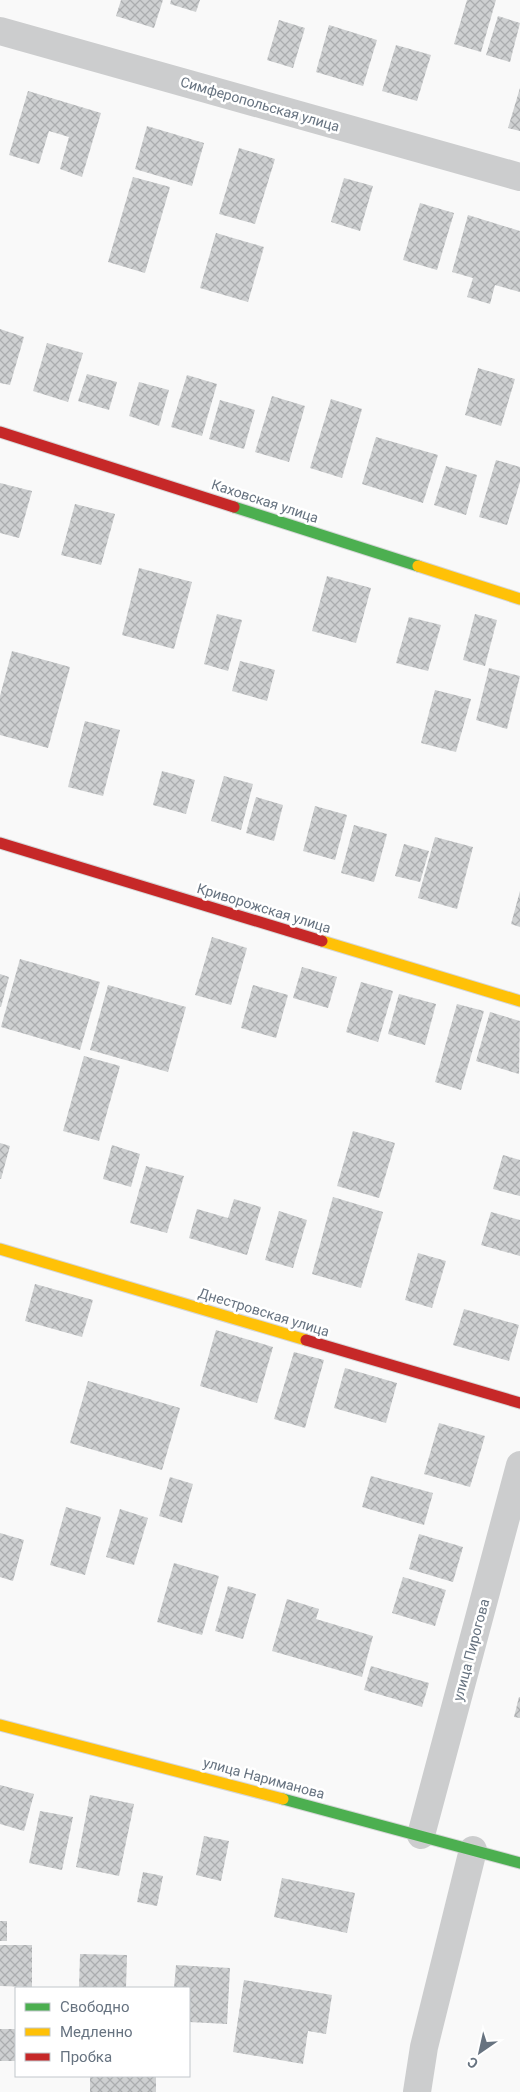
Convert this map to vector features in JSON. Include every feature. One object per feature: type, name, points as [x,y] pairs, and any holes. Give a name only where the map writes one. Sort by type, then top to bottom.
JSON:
[{"type":"street","name":"Симферопольская улица","points":[[0,31],[520,177]]},
{"type":"street","name":"Каховская улица","points":[[0,432],[520,599]]},
{"type":"street","name":"Криворожская улица","points":[[0,843],[520,1001]]},
{"type":"street","name":"Днестровская улица","points":[[0,1249],[520,1403]]},
{"type":"street","name":"улица Пирогова","points":[[421,1835],[520,1465]]},
{"type":"street","name":"улица Нариманова","points":[[0,1725],[421,1835],[520,1863]]},
{"type":"street","points":[[417,2092],[424,2047],[473,1850]]},
{"type":"building","points":[[121,0],[163,0],[154,28],[116,16]]},
{"type":"building","points":[[171,0],[200,0],[196,12],[170,4]]},
{"type":"building","points":[[467,0],[496,0],[481,52],[454,44]]},
{"type":"building","points":[[498,16],[520,23],[510,62],[486,55]]},
{"type":"building","points":[[279,20],[305,28],[293,68],[267,60]]},
{"type":"building","points":[[329,25],[377,40],[363,86],[316,72]]},
{"type":"building","points":[[396,45],[431,55],[417,101],[382,91]]},
{"type":"building","points":[[520,88],[520,131],[508,128]]},
{"type":"building","points":[[28,91],[101,113],[82,177],[60,169],[69,137],[49,131],[39,164],[9,155]]},
{"type":"building","points":[[147,126],[204,143],[192,186],[135,169]]},
{"type":"building","points":[[239,148],[275,159],[255,224],[219,214]]},
{"type":"building","points":[[133,177],[170,187],[145,273],[108,262]]},
{"type":"building","points":[[344,178],[373,186],[360,231],[331,222]]},
{"type":"building","points":[[420,203],[454,213],[437,270],[403,260]]},
{"type":"building","points":[[468,215],[520,231],[520,292],[495,285],[490,304],[467,297],[473,278],[452,272]]},
{"type":"building","points":[[216,233],[264,247],[248,302],[200,288]]},
{"type":"building","points":[[0,329],[24,337],[10,385],[0,383]]},
{"type":"building","points":[[47,343],[83,353],[68,402],[33,391]]},
{"type":"building","points":[[478,368],[515,379],[501,426],[465,415]]},
{"type":"building","points":[[87,374],[117,382],[109,410],[78,401]]},
{"type":"building","points":[[187,375],[217,384],[202,436],[171,427]]},
{"type":"building","points":[[139,382],[169,390],[159,426],[129,416]]},
{"type":"building","points":[[272,396],[305,406],[289,462],[255,452]]},
{"type":"building","points":[[331,399],[362,409],[342,478],[310,468]]},
{"type":"building","points":[[220,400],[255,410],[244,449],[209,439]]},
{"type":"building","points":[[376,437],[438,455],[423,503],[362,484]]},
{"type":"building","points":[[496,460],[520,467],[520,482],[507,525],[479,517]]},
{"type":"building","points":[[446,466],[477,475],[466,515],[434,505]]},
{"type":"building","points":[[0,483],[32,491],[19,538],[0,533]]},
{"type":"building","points":[[75,504],[115,514],[101,565],[61,555]]},
{"type":"building","points":[[139,568],[192,582],[174,649],[122,635]]},
{"type":"building","points":[[327,576],[371,588],[356,643],[312,631]]},
{"type":"building","points":[[217,614],[242,620],[228,671],[204,664]]},
{"type":"building","points":[[475,614],[497,620],[485,666],[463,660]]},
{"type":"building","points":[[409,617],[441,625],[428,671],[396,663]]},
{"type":"building","points":[[12,651],[70,667],[48,748],[0,735],[0,696]]},
{"type":"building","points":[[240,661],[275,670],[267,701],[232,691]]},
{"type":"building","points":[[489,668],[520,676],[507,729],[476,720]]},
{"type":"building","points":[[435,690],[471,699],[456,752],[421,743]]},
{"type":"building","points":[[85,721],[120,730],[103,796],[68,787]]},
{"type":"building","points":[[162,771],[195,780],[186,814],[153,805]]},
{"type":"building","points":[[224,776],[253,784],[241,830],[211,821]]},
{"type":"building","points":[[256,797],[283,805],[274,841],[246,833]]},
{"type":"building","points":[[315,806],[347,815],[335,860],[303,851]]},
{"type":"building","points":[[354,825],[387,834],[374,882],[341,873]]},
{"type":"building","points":[[435,837],[473,847],[457,909],[418,898]]},
{"type":"building","points":[[404,844],[429,851],[420,882],[395,876]]},
{"type":"building","points":[[520,891],[520,927],[511,924]]},
{"type":"building","points":[[212,937],[247,948],[231,1005],[195,995]]},
{"type":"building","points":[[20,959],[100,982],[80,1050],[1,1027]]},
{"type":"building","points":[[302,967],[337,977],[328,1008],[293,998]]},
{"type":"building","points":[[0,974],[9,977],[1,1007],[0,1007]]},
{"type":"building","points":[[361,982],[393,991],[378,1042],[346,1032]]},
{"type":"building","points":[[108,985],[186,1007],[168,1072],[90,1050]]},
{"type":"building","points":[[253,985],[288,995],[276,1038],[241,1028]]},
{"type":"building","points":[[399,994],[436,1004],[425,1045],[388,1034]]},
{"type":"building","points":[[457,1004],[484,1011],[461,1090],[435,1082]]},
{"type":"building","points":[[490,1012],[520,1021],[519,1074],[476,1061]]},
{"type":"building","points":[[84,1056],[120,1066],[99,1141],[63,1131]]},
{"type":"building","points":[[353,1131],[395,1143],[379,1198],[337,1186]]},
{"type":"building","points":[[0,1143],[10,1146],[1,1179],[0,1179]]},
{"type":"building","points":[[112,1145],[140,1154],[131,1187],[103,1179]]},
{"type":"building","points":[[503,1155],[520,1160],[520,1196],[493,1189]]},
{"type":"building","points":[[146,1166],[184,1176],[167,1233],[130,1223]]},
{"type":"building","points":[[333,1197],[383,1212],[361,1288],[312,1274]]},
{"type":"building","points":[[234,1199],[261,1207],[247,1255],[189,1238],[197,1209],[228,1218]]},
{"type":"building","points":[[279,1211],[307,1220],[293,1268],[265,1260]]},
{"type":"building","points":[[491,1212],[520,1220],[520,1256],[481,1245]]},
{"type":"building","points":[[418,1253],[446,1261],[432,1308],[405,1300]]},
{"type":"building","points":[[35,1284],[93,1300],[82,1337],[25,1321]]},
{"type":"building","points":[[464,1309],[519,1325],[509,1361],[453,1345]]},
{"type":"building","points":[[216,1330],[273,1347],[257,1403],[200,1386]]},
{"type":"building","points":[[294,1352],[324,1360],[305,1428],[274,1419]]},
{"type":"building","points":[[345,1368],[397,1383],[386,1423],[334,1408]]},
{"type":"building","points":[[88,1381],[180,1408],[162,1470],[70,1443]]},
{"type":"building","points":[[439,1423],[485,1436],[470,1487],[424,1474]]},
{"type":"building","points":[[371,1476],[433,1493],[424,1525],[362,1507]]},
{"type":"building","points":[[170,1477],[193,1484],[182,1523],[159,1516]]},
{"type":"building","points":[[66,1507],[101,1517],[85,1575],[50,1565]]},
{"type":"building","points":[[120,1509],[148,1518],[134,1565],[106,1557]]},
{"type":"building","points":[[0,1533],[24,1540],[13,1581],[0,1577]]},
{"type":"building","points":[[419,1534],[463,1547],[453,1582],[409,1569]]},
{"type":"building","points":[[174,1563],[219,1576],[202,1635],[157,1622]]},
{"type":"building","points":[[403,1577],[446,1590],[435,1626],[392,1613]]},
{"type":"building","points":[[228,1586],[256,1594],[243,1639],[215,1631]]},
{"type":"building","points":[[287,1599],[319,1609],[316,1619],[373,1636],[362,1677],[272,1651]]},
{"type":"building","points":[[371,1666],[429,1683],[422,1707],[364,1690]]},
{"type":"building","points":[[520,1697],[520,1718],[514,1717]]},
{"type":"building","points":[[0,1785],[34,1794],[24,1831],[0,1824]]},
{"type":"building","points":[[90,1795],[134,1804],[119,1876],[76,1867]]},
{"type":"building","points":[[40,1811],[73,1817],[62,1870],[29,1863]]},
{"type":"building","points":[[204,1836],[229,1841],[221,1881],[196,1875]]},
{"type":"building","points":[[143,1872],[163,1876],[157,1906],[137,1902]]},
{"type":"building","points":[[282,1878],[355,1893],[347,1933],[274,1917]]},
{"type":"building","points":[[0,1921],[7,1921],[7,1941],[0,1941]]},
{"type":"building","points":[[0,1945],[32,1945],[32,1987],[0,1986]]},
{"type":"building","points":[[80,1954],[127,1955],[126,1987],[79,1987]]},
{"type":"building","points":[[176,1965],[230,1968],[227,2024],[190,2022],[190,1987],[174,1987]]},
{"type":"building","points":[[244,1980],[332,1995],[326,2034],[308,2031],[303,2064],[233,2052]]},
{"type":"building","points":[[0,2029],[15,2029],[15,2061],[0,2061]]},
{"type":"building","points":[[90,2077],[156,2077],[156,2092],[90,2092]]},
{"type":"traffic: fast","points":[[234,507],[418,566]]},
{"type":"traffic: fast","points":[[283,1799],[520,1863]]},
{"type":"traffic: slow","points":[[418,566],[520,599]]},
{"type":"traffic: slow","points":[[322,941],[520,1001]]},
{"type":"traffic: slow","points":[[0,1249],[306,1340]]},
{"type":"traffic: slow","points":[[0,1725],[283,1799]]},
{"type":"traffic: jam","points":[[0,432],[234,507]]},
{"type":"traffic: jam","points":[[0,843],[322,941]]},
{"type":"traffic: jam","points":[[306,1340],[520,1403]]}]
